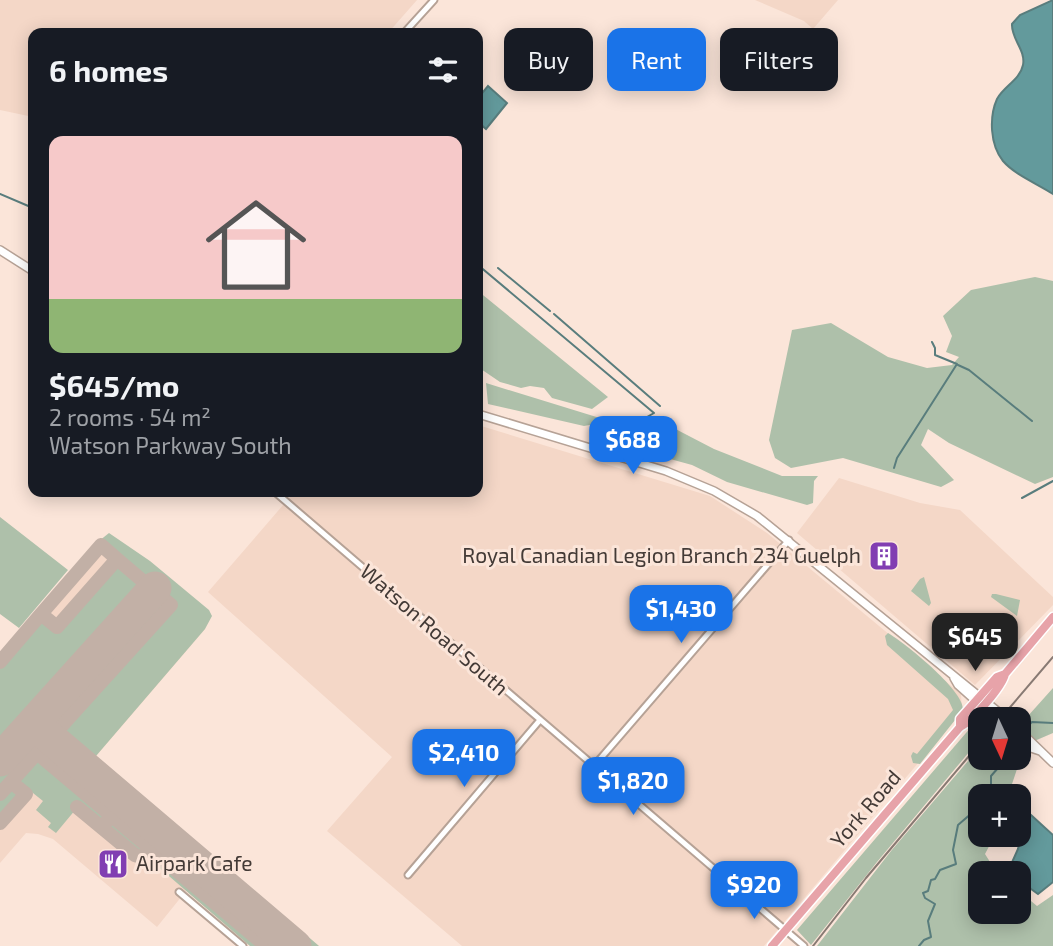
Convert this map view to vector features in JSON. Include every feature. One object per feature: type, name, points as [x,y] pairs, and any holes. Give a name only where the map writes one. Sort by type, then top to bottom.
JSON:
[{"type":"main road","points":[[0,250],[28,268]]},
{"type":"main road","points":[[483,416],[666,471],[714,491],[758,516],[953,677],[957,685],[990,707]]},
{"type":"main road","name":"York Road","points":[[772,946],[960,727],[960,719],[1003,681],[1004,674],[1053,617]]},
{"type":"main road","points":[[981,701],[986,707]]},
{"type":"main road","points":[[1031,745],[1053,763]]},
{"type":"street","points":[[409,28],[434,0]]},
{"type":"street","name":"Watson Road South","points":[[281,497],[804,946]]},
{"type":"street","points":[[594,766],[789,540]]},
{"type":"street","points":[[408,875],[540,720]]},
{"type":"street","points":[[179,892],[243,946]]},
{"type":"shaded area","points":[[0,0],[417,0],[392,28],[28,28],[28,116],[0,110]]},
{"type":"shaded area","points":[[755,0],[838,0],[814,28]]},
{"type":"shaded area","points":[[483,427],[710,496],[767,533],[961,694],[962,711],[764,946],[462,946],[327,831],[392,757],[208,592],[290,497],[483,497]]},
{"type":"shaded area","points":[[839,478],[920,503],[960,510],[1053,597],[1053,605],[975,685],[797,533]]},
{"type":"shaded area","points":[[100,539],[205,629],[96,756],[319,946],[250,946],[186,891],[157,927],[53,839],[38,834],[26,833],[0,863],[0,653]]},
{"type":"green space","points":[[1035,277],[1053,281],[1053,477],[1035,484],[949,443],[928,429],[921,445],[954,480],[941,487],[843,458],[791,468],[775,458],[769,440],[792,330],[831,323],[888,357],[927,368],[952,365],[959,357],[946,352],[952,336],[943,316],[971,290]]},
{"type":"green space","points":[[483,295],[608,397],[592,409],[552,398],[544,388],[521,388],[500,382],[483,370]]},
{"type":"green space","points":[[486,383],[616,423],[662,422],[714,449],[782,476],[818,476],[814,481],[813,503],[807,505],[727,482],[692,465],[652,454],[595,424],[584,426],[488,404]]},
{"type":"green space","points":[[0,517],[68,570],[19,628],[0,614]]},
{"type":"green space","points":[[109,533],[150,561],[209,610],[212,616],[205,629],[96,756],[319,946],[250,946],[155,864],[152,867],[139,857],[141,853],[81,803],[56,833],[48,827],[51,823],[36,810],[43,801],[28,789],[0,821],[0,653],[36,612],[57,629],[119,559],[99,541]]},
{"type":"green space","points":[[924,577],[931,603],[929,606],[911,591]]},
{"type":"green space","points":[[996,594],[1020,600],[1017,616],[991,597]]},
{"type":"green space","points":[[888,633],[945,680],[955,691],[963,710],[920,764],[913,763],[913,752],[917,754],[953,710],[948,699],[887,645],[885,636]]},
{"type":"green space","points":[[1053,688],[1053,733],[1031,742],[1031,713]]},
{"type":"green space","points":[[968,731],[968,753],[811,945],[797,930]]},
{"type":"green space","points":[[968,761],[968,770],[1017,770],[1012,784],[968,784],[968,847],[989,847],[985,854],[989,861],[968,861],[968,924],[1031,924],[1031,901],[1037,906],[1053,895],[1053,946],[817,946],[891,851]]},
{"type":"water","points":[[1053,0],[1053,194],[1020,175],[1003,161],[995,147],[992,122],[997,99],[1019,75],[1023,65],[1012,24],[1020,15]]},
{"type":"water","points":[[488,86],[507,103],[486,129],[483,126],[483,92]]},
{"type":"water","points":[[1031,815],[1053,835],[1053,882],[1038,894],[1031,889],[1031,861],[1013,861],[1018,849],[1031,847]]},
{"type":"waterway","points":[[0,194],[28,206]]},
{"type":"waterway","points":[[498,268],[550,311]]},
{"type":"waterway","points":[[483,269],[654,413],[640,421],[641,423]]},
{"type":"waterway","points":[[554,314],[660,406]]},
{"type":"waterway","points":[[894,468],[897,458],[957,364],[935,355],[932,342]]},
{"type":"waterway","points":[[958,365],[969,370],[1032,421]]},
{"type":"waterway","points":[[1022,498],[1053,481]]},
{"type":"waterway","points":[[1031,723],[1053,723]]},
{"type":"waterway","points":[[991,784],[991,776],[996,770]]},
{"type":"waterway","points":[[919,946],[931,937],[928,921],[935,904],[925,898],[923,893],[928,891],[931,880],[935,879],[940,870],[956,864],[953,850],[958,825],[968,816]]},
{"type":"taxiway","points":[[0,794],[171,605],[117,559],[57,627],[41,614],[101,545],[117,559]]},
{"type":"taxiway","points":[[0,662],[41,614]]},
{"type":"taxiway","points":[[37,753],[266,946]]},
{"type":"taxiway","points":[[0,823],[26,794],[11,782]]},
{"type":"taxiway","points":[[107,821],[124,801]]},
{"type":"taxiway","points":[[77,807],[135,855],[141,857],[153,850]]},
{"type":"taxiway","points":[[243,926],[256,913]]},
{"type":"runway","points":[[0,760],[155,588]]},
{"type":"runway","points":[[48,736],[295,946]]},
{"type":"railway","points":[[1010,707],[1053,657]]},
{"type":"railway","points":[[813,946],[866,878],[968,757]]},
{"type":"place","name":"Royal Canadian Legion Branch 234 Guelph","points":[[884,556]]},
{"type":"place","name":"Airpark Cafe","points":[[113,864]]}]
